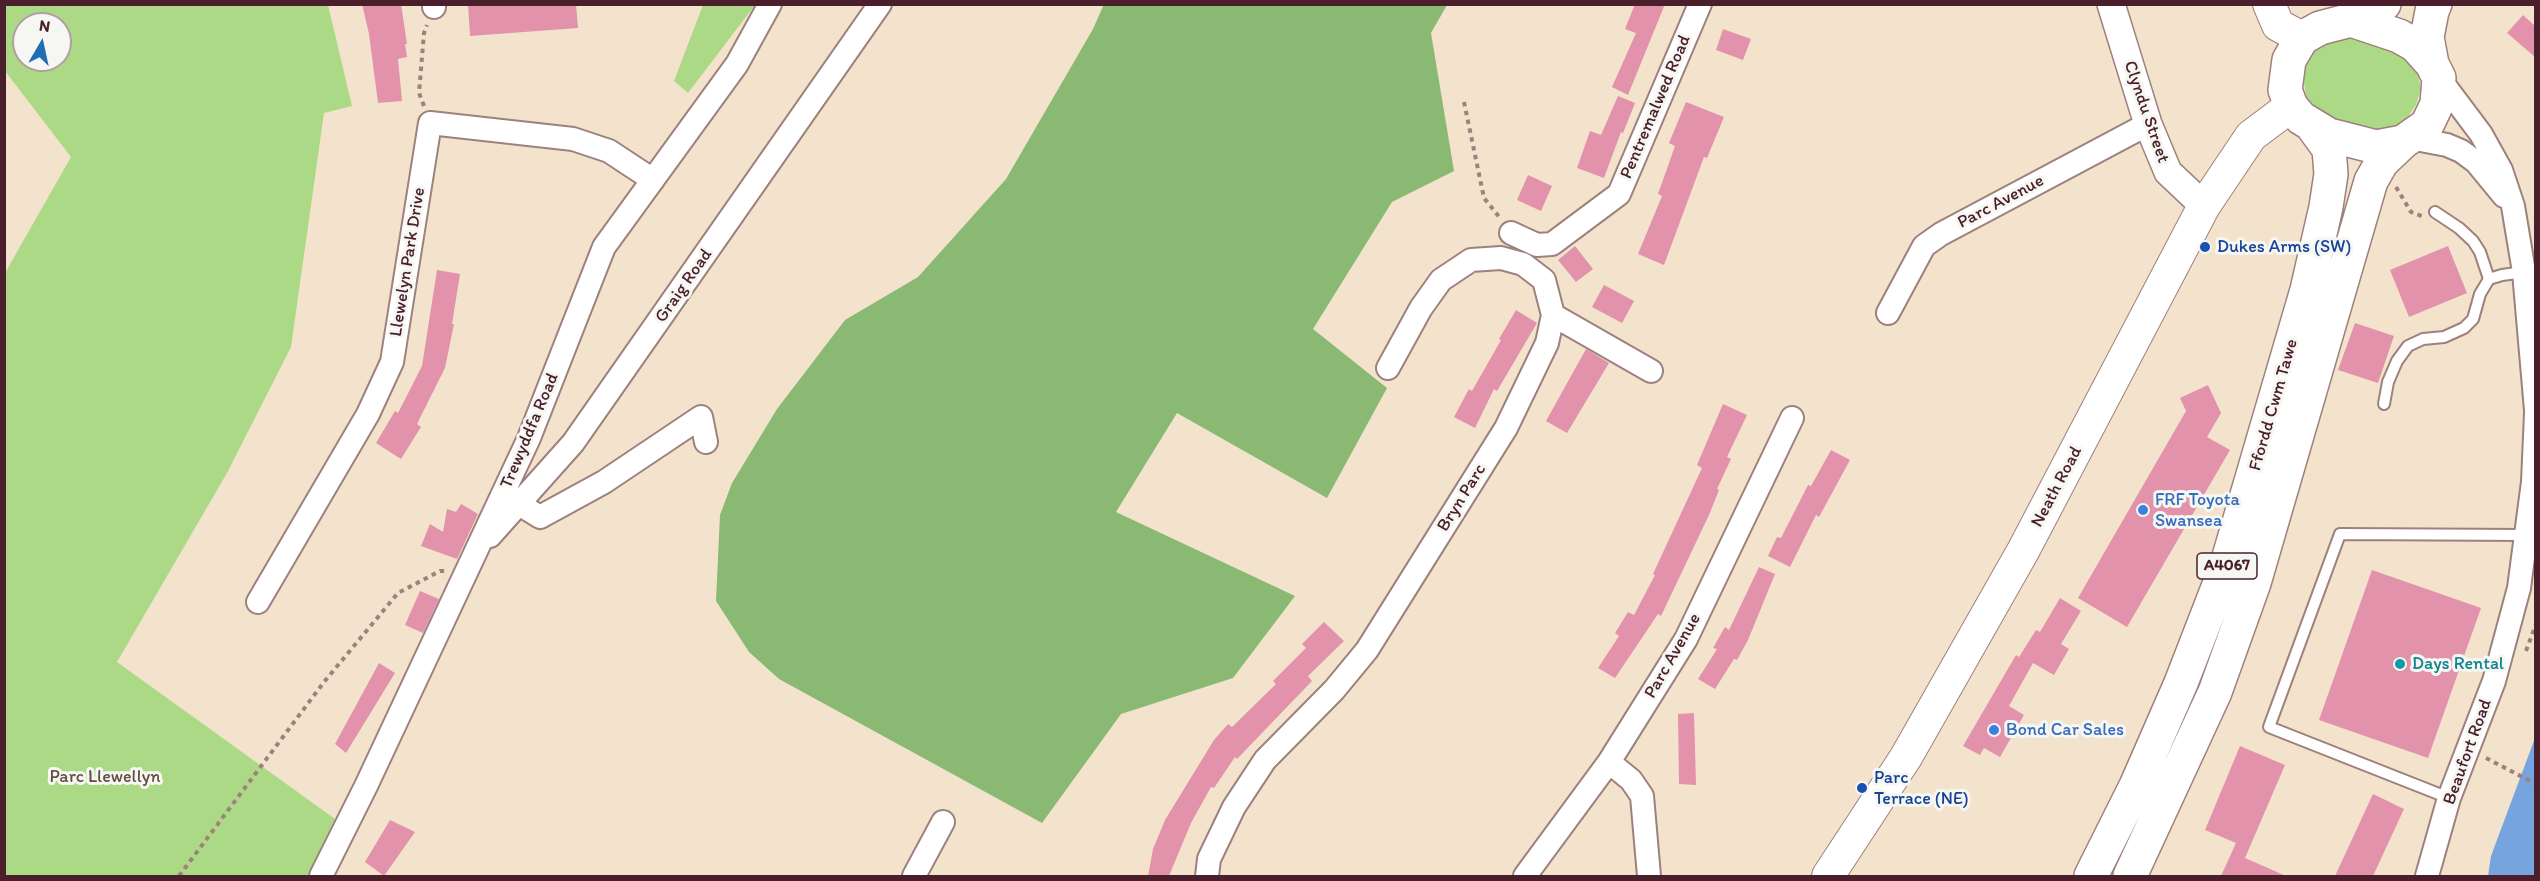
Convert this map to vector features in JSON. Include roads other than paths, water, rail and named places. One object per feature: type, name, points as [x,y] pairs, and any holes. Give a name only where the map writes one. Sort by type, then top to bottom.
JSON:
[{"type":"main road","points":[[2269,4],[2278,25],[2302,38]]},
{"type":"main road","points":[[2384,4],[2351,20],[2320,28],[2302,38],[2289,60],[2285,90],[2302,116],[2356,143],[2376,147],[2406,140],[2427,125],[2437,104],[2435,71],[2427,37],[2435,4]]},
{"type":"main road","points":[[2351,20],[2399,36],[2415,45],[2435,71]]},
{"type":"main road","name":"Neath Road","points":[[1828,876],[1906,757],[2023,550],[2204,206],[2251,136],[2302,116]]},
{"type":"main road","name":"Ffordd Cwm Tawe","points":[[2091,876],[2136,786],[2181,683],[2226,567],[2307,290],[2331,174],[2329,149],[2302,116]]},
{"type":"main road","name":"Ffordd Cwm Tawe","points":[[2130,876],[2215,692],[2254,583],[2371,181],[2382,162],[2406,140]]},
{"type":"street","name":"Trewyddfa Road","points":[[321,876],[366,786],[529,438],[604,247],[737,64],[770,4]]},
{"type":"street","name":"Graig Road","points":[[470,562],[580,434],[880,4]]},
{"type":"street","name":"Pentremalwed Road","points":[[1511,233],[1537,245],[1552,244],[1619,194],[1700,4]]},
{"type":"street","name":"Clyndu Street","points":[[2111,4],[2148,124],[2168,172],[2204,206]]},
{"type":"street","name":"Beaufort Road","points":[[2427,876],[2449,798],[2494,681],[2519,588],[2533,482],[2535,412],[2532,314],[2513,206],[2501,170],[2481,134],[2435,71]]},
{"type":"street","name":"Llewelyn Park Drive","points":[[258,602],[368,414],[392,362],[430,123],[573,140],[609,151],[653,180]]},
{"type":"street","name":"Parc Avenue","points":[[1888,313],[1924,246],[1941,234],[2148,124]]},
{"type":"street","points":[[2406,140],[2447,145],[2461,151],[2476,162],[2513,206]]},
{"type":"street","name":"Bryn Parc","points":[[1207,876],[1209,859],[1233,807],[1265,760],[1334,690],[1367,650],[1506,428],[1547,343],[1553,315],[1544,280],[1523,264],[1501,258],[1471,260],[1441,280],[1421,308],[1388,368]]},
{"type":"street","points":[[1553,315],[1651,371]]},
{"type":"street","points":[[519,504],[540,517],[604,482],[700,417],[706,442]]},
{"type":"street","name":"Parc Avenue","points":[[1524,876],[1609,762],[1686,639],[1792,418]]},
{"type":"street","points":[[1609,762],[1630,780],[1642,796],[1649,876]]},
{"type":"street","points":[[914,876],[944,822]]},
{"type":"lane","points":[[2435,212],[2459,228],[2472,241],[2480,252],[2489,279]]},
{"type":"lane","points":[[2384,404],[2388,382],[2397,361],[2408,346],[2423,339],[2444,337],[2464,328],[2473,319],[2480,294],[2489,279],[2524,272]]},
{"type":"lane","points":[[2449,798],[2269,727],[2340,534],[2527,536]]},
{"type":"water","points":[[2535,738],[2535,876],[2488,876],[2491,856]]},
{"type":"place","name":"Dukes Arms (SW)","points":[[2205,247]]},
{"type":"place","name":"FRF Toyota Swansea","points":[[2143,510]]},
{"type":"place","name":"Days Rental","points":[[2400,664]]},
{"type":"place","name":"Bond Car Sales","points":[[1994,730]]},
{"type":"place","name":"Parc Terrace (NE)","points":[[1862,788]]},
{"type":"park label","name":"Parc Llewellyn","points":[[105,777]]}]
